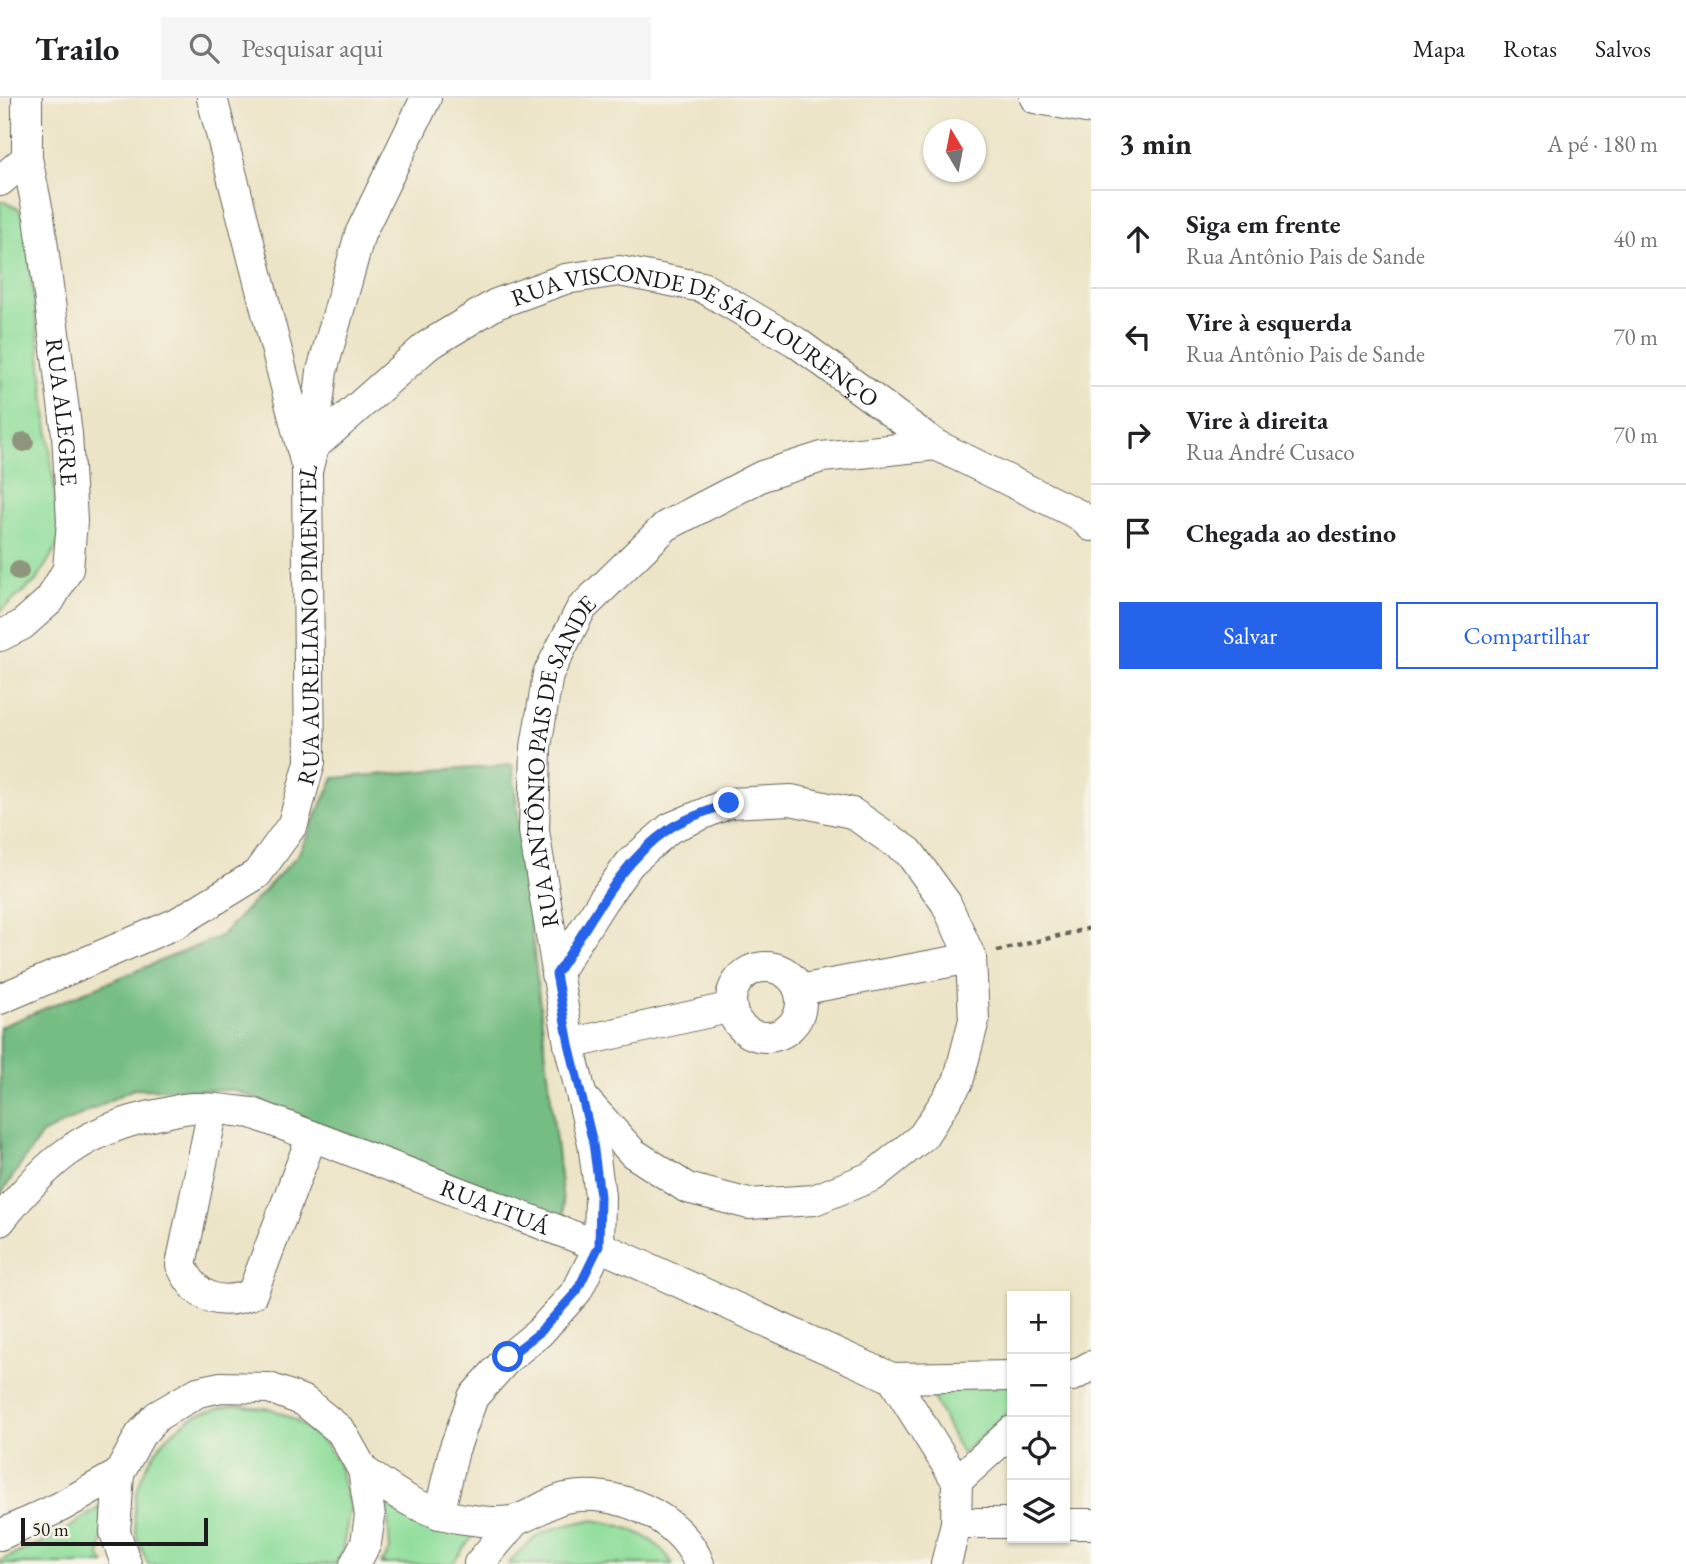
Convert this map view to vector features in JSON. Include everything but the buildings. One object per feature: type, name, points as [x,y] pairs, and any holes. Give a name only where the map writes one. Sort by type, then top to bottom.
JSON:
[{"type":"street","name":"RUA ALEGRE","points":[[0,636],[22,625],[50,600],[68,569],[72,521],[67,434],[39,217],[27,158],[27,98]]},
{"type":"street","points":[[212,98],[310,459]]},
{"type":"street","name":"RUA AURELIANO PIMENTEL","points":[[0,999],[177,923],[257,874],[293,824],[310,762],[310,459],[322,371],[359,234],[426,98]]},
{"type":"street","points":[[1035,98],[1091,109]]},
{"type":"street","points":[[0,181],[27,158]]},
{"type":"street","name":"RUA VISCONDE DE SÃO LOURENÇO","points":[[310,459],[427,346],[496,304],[565,279],[619,271],[702,286],[796,342],[936,445],[1079,515],[1091,526]]},
{"type":"street","name":"RUA ANTÔNIO PAIS DE SANDE","points":[[439,1514],[454,1450],[472,1397],[508,1357],[539,1333],[577,1291],[599,1246],[600,1196],[593,1143],[569,1044],[534,831],[536,747],[548,674],[581,609],[666,526],[762,475],[821,457],[936,445]]},
{"type":"street","points":[[556,974],[630,863],[670,828],[729,803],[792,800],[852,813],[909,852],[946,903],[971,958],[974,1020],[958,1082],[923,1136],[873,1176],[814,1200],[750,1204],[687,1188],[633,1153],[581,1095]]},
{"type":"street","points":[[799,990],[971,958]]},
{"type":"street","points":[[764,967],[780,969],[790,976],[799,990],[800,1009],[796,1020],[788,1029],[776,1035],[759,1036],[738,1023],[731,998],[734,986],[742,976],[752,970],[764,967]]},
{"type":"street","points":[[569,1044],[732,1007]]},
{"type":"street","name":"RUA ITUÁ","points":[[0,1221],[52,1162],[87,1138],[133,1120],[193,1108],[253,1113],[599,1246],[892,1378],[1007,1376]]},
{"type":"street","points":[[213,1109],[181,1265],[189,1282],[212,1298],[233,1301],[252,1294],[312,1136]]},
{"type":"street","points":[[892,1378],[957,1481],[956,1523],[946,1564]]},
{"type":"street","points":[[126,1564],[115,1532],[119,1474],[140,1435],[158,1416],[198,1392],[221,1387],[270,1388],[304,1401],[341,1431],[363,1470],[370,1516],[366,1543],[355,1564]]},
{"type":"street","points":[[957,1481],[1007,1436]]},
{"type":"street","points":[[363,1470],[401,1498],[439,1514],[474,1521],[514,1521],[564,1498],[596,1496],[638,1505],[667,1523],[696,1555],[699,1564]]},
{"type":"street","points":[[0,1535],[60,1507],[119,1474]]},
{"type":"street","points":[[479,1564],[514,1521]]},
{"type":"street","points":[[956,1523],[1007,1523]]},
{"type":"street","points":[[1070,1524],[1091,1524]]},
{"type":"path","points":[[971,958],[1091,928]]},
{"type":"green space","points":[[0,200],[19,209],[26,226],[60,541],[36,581],[0,611]]},
{"type":"green space","points":[[512,764],[565,1219],[234,1090],[133,1089],[42,1134],[0,1195],[0,1027],[221,936],[298,855],[334,778]]},
{"type":"green space","points":[[1007,1384],[1007,1414],[962,1454],[929,1390]]},
{"type":"green space","points":[[234,1405],[272,1409],[297,1421],[326,1445],[338,1463],[350,1509],[341,1556],[335,1564],[148,1564],[137,1537],[135,1515],[140,1481],[147,1465],[168,1436],[182,1425],[201,1413]]},
{"type":"green space","points":[[387,1500],[431,1526],[474,1535],[452,1564],[381,1564],[390,1550]]},
{"type":"green space","points":[[106,1503],[100,1557],[105,1564],[0,1564],[0,1561],[58,1535]]},
{"type":"green space","points":[[591,1520],[615,1524],[648,1538],[658,1545],[673,1564],[508,1564],[527,1545],[545,1533],[565,1525]]},
{"type":"route","points":[[508,1357],[539,1333],[577,1291],[599,1246],[600,1196],[593,1143],[569,1044],[556,974],[630,863],[670,828],[729,803]]}]
